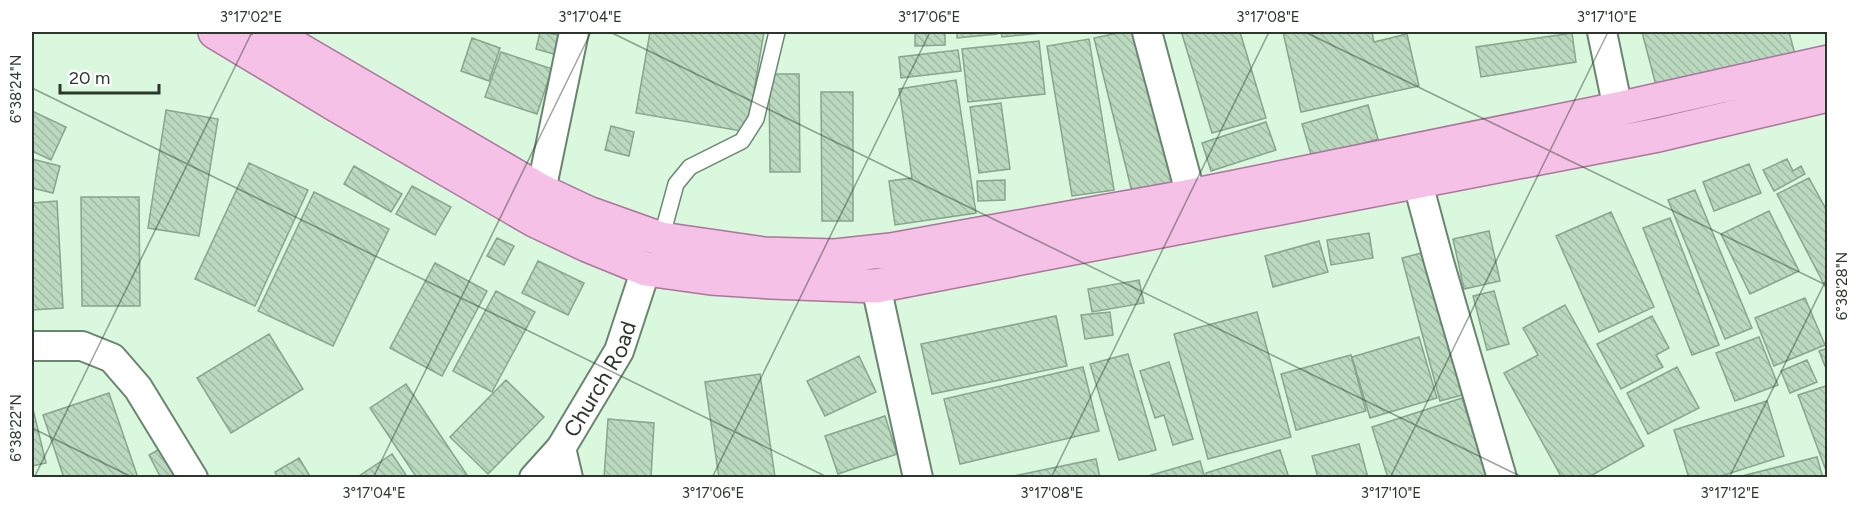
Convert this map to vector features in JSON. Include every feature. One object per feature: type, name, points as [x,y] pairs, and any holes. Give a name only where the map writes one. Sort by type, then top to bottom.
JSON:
[{"type":"main road","points":[[215,32],[534,220],[586,245],[646,268],[711,278],[771,282],[876,286],[1658,135],[1827,95]]},
{"type":"main road","points":[[269,32],[541,190],[588,213],[661,239],[764,254],[835,256],[891,250],[1191,196],[1618,109],[1827,62]]},
{"type":"street","points":[[541,190],[574,32]]},
{"type":"street","points":[[1147,32],[1191,196]]},
{"type":"street","points":[[1602,32],[1618,109]]},
{"type":"street","points":[[1417,180],[1502,477]]},
{"type":"street","name":"Church Road","points":[[534,477],[561,448],[620,351],[646,268]]},
{"type":"street","points":[[876,286],[918,477]]},
{"type":"street","points":[[32,346],[82,346],[111,358],[138,388],[193,477]]},
{"type":"street","points":[[561,448],[568,477]]},
{"type":"lane","points":[[661,239],[676,184],[690,167],[742,141],[756,119],[777,32]]},
{"type":"building","points":[[540,32],[560,35],[554,54],[536,49]]},
{"type":"building","points":[[650,32],[764,32],[747,132],[636,113]]},
{"type":"building","points":[[915,32],[945,32],[945,45],[915,46]]},
{"type":"building","points":[[957,32],[997,32],[997,34],[957,38]]},
{"type":"building","points":[[1001,32],[1041,32],[1041,33],[1002,37]]},
{"type":"building","points":[[1122,32],[1145,32],[1184,188],[1134,200],[1094,38]]},
{"type":"building","points":[[1240,32],[1266,118],[1212,133],[1182,34]]},
{"type":"building","points":[[1283,32],[1372,32],[1374,42],[1407,34],[1419,86],[1301,112]]},
{"type":"building","points":[[1642,32],[1789,32],[1796,58],[1658,93]]},
{"type":"building","points":[[1572,33],[1576,62],[1481,77],[1476,47]]},
{"type":"building","points":[[472,38],[500,48],[489,81],[461,71]]},
{"type":"building","points":[[1089,39],[1114,190],[1072,196],[1047,46]]},
{"type":"building","points":[[1039,41],[1045,94],[968,102],[962,49]]},
{"type":"building","points":[[958,50],[961,71],[901,78],[899,57]]},
{"type":"building","points":[[501,52],[552,69],[537,114],[485,97]]},
{"type":"building","points":[[769,74],[799,74],[800,172],[770,172]]},
{"type":"building","points":[[956,80],[976,213],[895,225],[889,181],[912,178],[899,89]]},
{"type":"building","points":[[821,92],[853,92],[853,221],[822,221]]},
{"type":"building","points":[[1001,103],[1010,169],[979,173],[970,107]]},
{"type":"building","points":[[1368,105],[1378,139],[1312,158],[1302,124]]},
{"type":"building","points":[[166,110],[218,119],[199,236],[148,228]]},
{"type":"building","points":[[32,111],[66,127],[51,160],[32,151]]},
{"type":"building","points":[[1266,122],[1276,150],[1211,171],[1202,143]]},
{"type":"building","points":[[611,126],[634,132],[629,156],[605,150]]},
{"type":"building","points":[[32,159],[60,166],[53,193],[32,188]]},
{"type":"building","points":[[1787,159],[1793,171],[1801,166],[1805,174],[1774,191],[1763,170]]},
{"type":"building","points":[[249,163],[308,190],[255,306],[195,279]]},
{"type":"building","points":[[1749,164],[1761,193],[1714,211],[1703,182]]},
{"type":"building","points":[[354,166],[402,194],[391,212],[344,184]]},
{"type":"building","points":[[1809,178],[1828,213],[1828,292],[1777,194]]},
{"type":"building","points":[[1005,180],[1005,200],[978,201],[977,181]]},
{"type":"building","points":[[412,186],[451,207],[435,235],[396,214]]},
{"type":"building","points":[[1695,190],[1752,328],[1725,339],[1668,200]]},
{"type":"building","points":[[314,192],[389,229],[333,346],[258,311]]},
{"type":"building","points":[[81,197],[139,197],[140,306],[82,306]]},
{"type":"building","points":[[57,201],[63,308],[32,310],[32,203]]},
{"type":"building","points":[[1769,211],[1799,271],[1750,294],[1721,234]]},
{"type":"building","points":[[1611,212],[1654,307],[1599,332],[1556,236]]},
{"type":"building","points":[[1670,218],[1719,345],[1692,355],[1643,228]]},
{"type":"building","points":[[1489,231],[1500,281],[1464,289],[1453,239]]},
{"type":"building","points":[[1369,233],[1373,258],[1331,265],[1327,240]]},
{"type":"building","points":[[497,238],[514,246],[504,265],[487,256]]},
{"type":"building","points":[[1319,241],[1328,272],[1273,287],[1265,256]]},
{"type":"building","points":[[1429,251],[1466,394],[1440,401],[1402,258]]},
{"type":"building","points":[[538,261],[584,283],[568,315],[522,293]]},
{"type":"building","points":[[435,263],[487,291],[442,376],[390,348]]},
{"type":"building","points":[[1139,280],[1144,303],[1092,312],[1088,289]]},
{"type":"building","points":[[496,291],[535,312],[492,392],[453,371]]},
{"type":"building","points":[[1494,291],[1509,344],[1487,350],[1473,296]]},
{"type":"building","points":[[1805,298],[1825,345],[1774,366],[1755,318]]},
{"type":"building","points":[[1565,305],[1644,446],[1587,478],[1562,478],[1504,373],[1538,355],[1523,328]]},
{"type":"building","points":[[1110,312],[1113,335],[1085,339],[1081,315]]},
{"type":"building","points":[[1257,312],[1291,437],[1208,459],[1174,334]]},
{"type":"building","points":[[1056,316],[1067,366],[932,394],[921,344]]},
{"type":"building","points":[[1652,316],[1669,348],[1656,355],[1663,367],[1621,389],[1597,344]]},
{"type":"building","points":[[269,334],[303,389],[231,433],[197,378]]},
{"type":"building","points":[[1419,337],[1437,398],[1370,418],[1352,357]]},
{"type":"building","points":[[1759,337],[1778,385],[1735,401],[1716,353]]},
{"type":"building","points":[[1828,348],[1828,365],[1825,366],[1819,351]]},
{"type":"building","points":[[1128,354],[1156,450],[1119,460],[1090,364]]},
{"type":"building","points":[[1351,355],[1366,411],[1296,430],[1281,374]]},
{"type":"building","points":[[859,356],[876,392],[825,416],[807,381]]},
{"type":"building","points":[[1807,360],[1817,382],[1790,393],[1781,371]]},
{"type":"building","points":[[1169,362],[1193,439],[1173,445],[1164,415],[1155,418],[1140,371]]},
{"type":"building","points":[[1083,367],[1099,431],[960,464],[944,399]]},
{"type":"building","points":[[1677,367],[1699,408],[1648,434],[1627,393]]},
{"type":"building","points":[[760,374],[775,477],[719,478],[705,382]]},
{"type":"building","points":[[506,380],[544,417],[488,474],[450,437]]},
{"type":"building","points":[[406,384],[467,475],[462,478],[417,478],[370,408]]},
{"type":"building","points":[[1826,386],[1828,391],[1828,476],[1798,395]]},
{"type":"building","points":[[109,393],[138,478],[64,478],[43,415]]},
{"type":"building","points":[[1462,398],[1487,478],[1388,478],[1372,427]]},
{"type":"building","points":[[1767,401],[1784,456],[1715,478],[1689,478],[1674,430]]},
{"type":"building","points":[[32,405],[46,463],[32,466]]},
{"type":"building","points":[[885,416],[897,454],[838,474],[825,436]]},
{"type":"building","points":[[608,419],[654,423],[651,478],[604,478]]},
{"type":"building","points":[[1359,444],[1368,478],[1318,478],[1312,456]]},
{"type":"building","points":[[165,446],[181,478],[161,478],[149,455]]},
{"type":"building","points":[[1280,450],[1289,478],[1207,478],[1206,473]]},
{"type":"building","points":[[392,454],[408,478],[356,478]]},
{"type":"building","points":[[1817,457],[1823,478],[1734,478]]},
{"type":"building","points":[[299,458],[311,478],[278,478],[275,472]]},
{"type":"building","points":[[1096,459],[1100,478],[1004,478]]},
{"type":"building","points":[[1200,461],[1205,478],[1141,478]]}]
